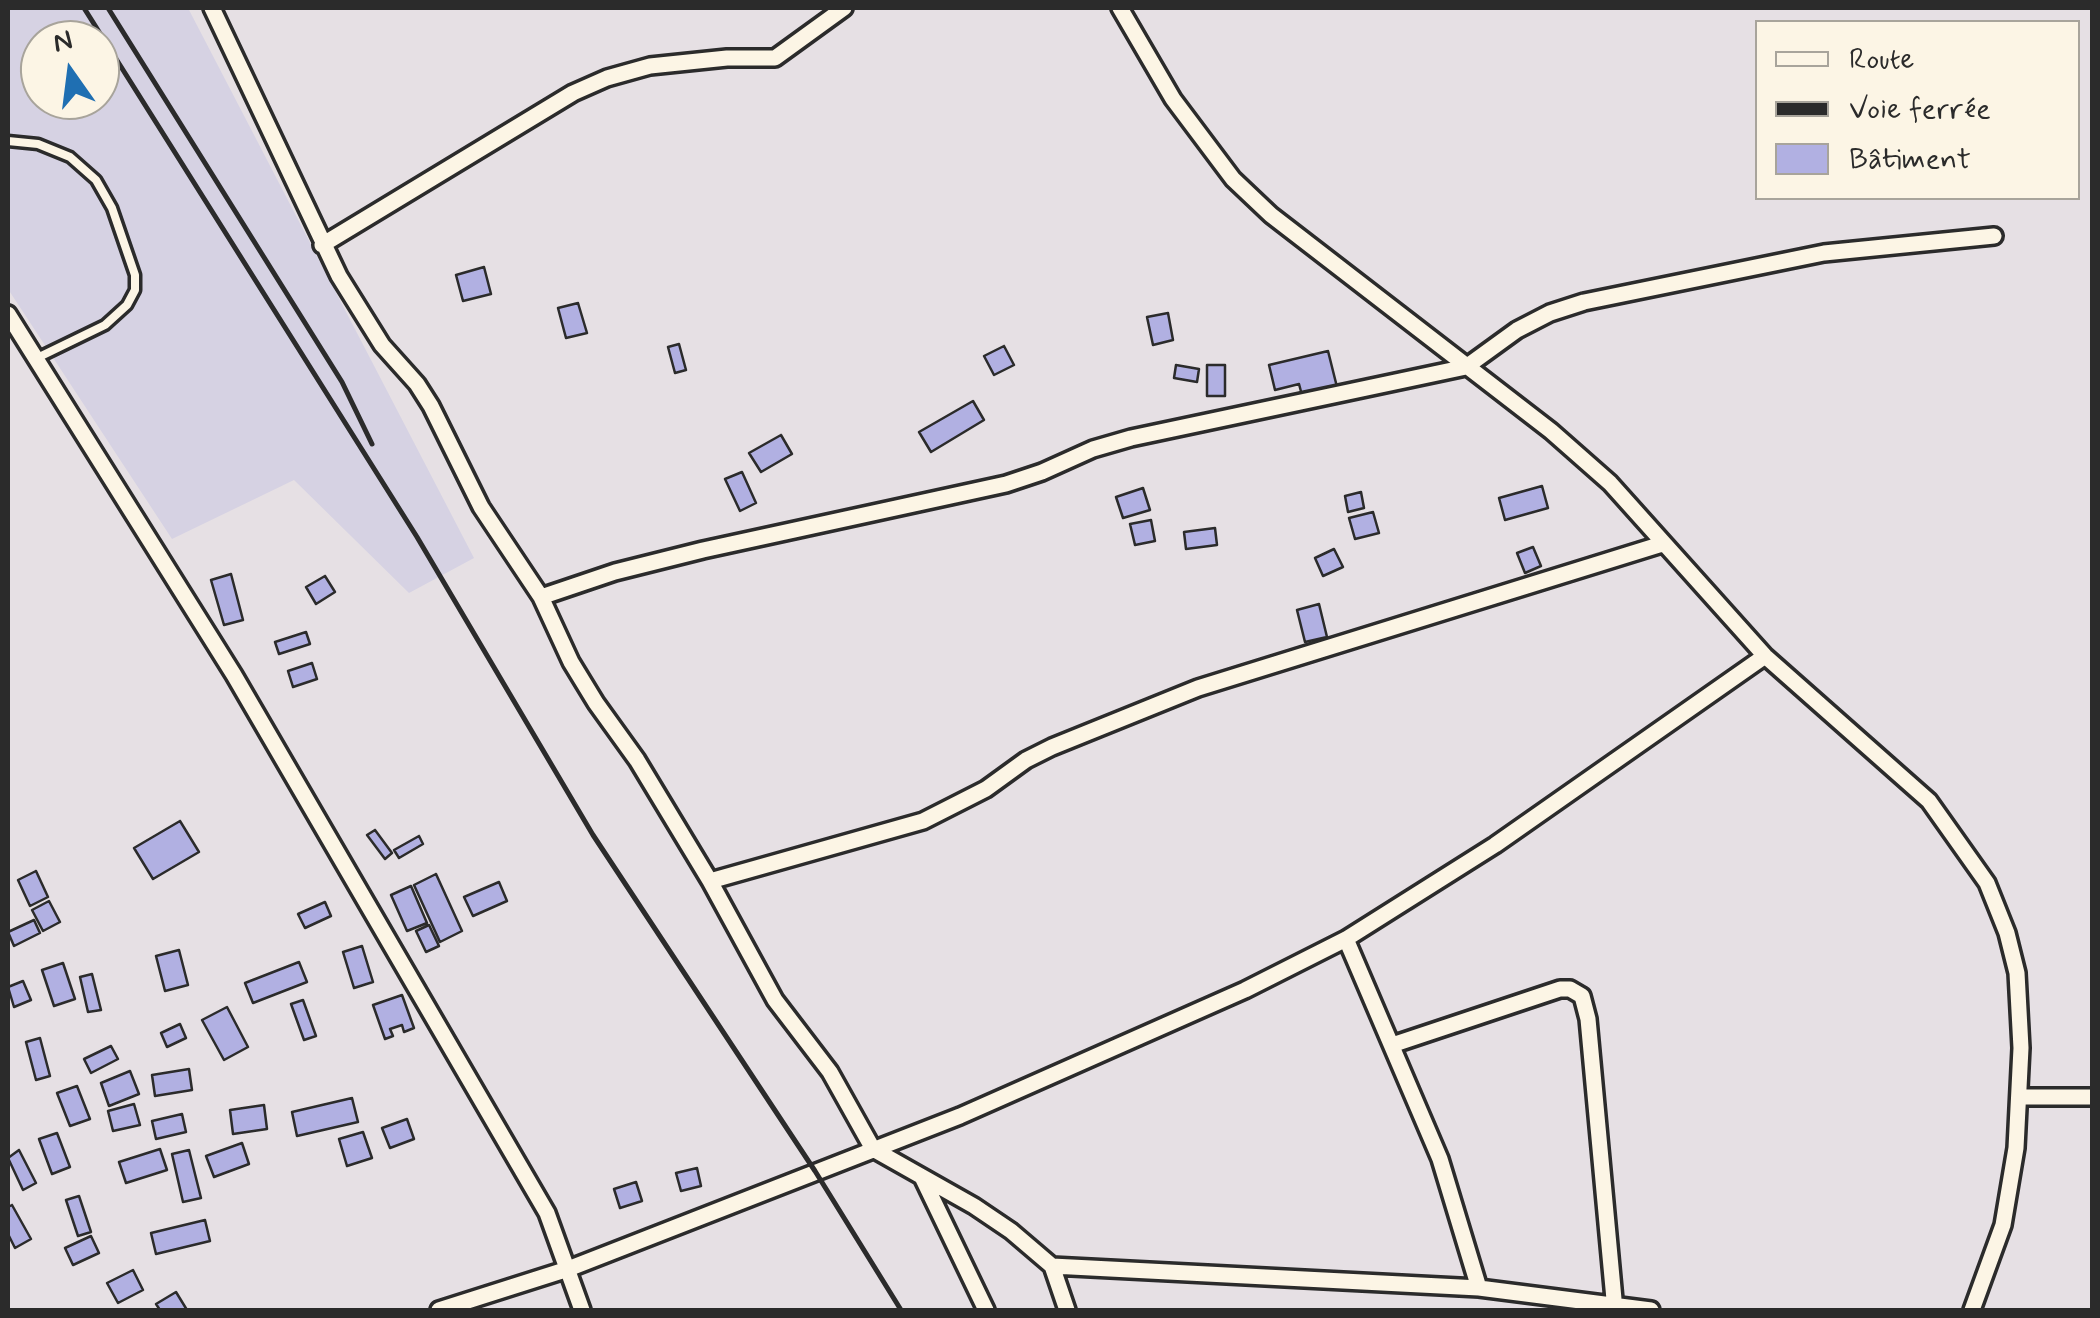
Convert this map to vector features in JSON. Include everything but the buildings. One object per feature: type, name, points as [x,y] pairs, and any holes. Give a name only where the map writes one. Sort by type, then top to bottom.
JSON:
[{"type":"street","points":[[212,8],[322,245],[382,345],[424,395],[481,508],[540,597],[571,662],[710,881],[775,1000],[830,1072],[873,1149],[986,1214],[1052,1266],[1067,1310]]},
{"type":"street","points":[[322,245],[573,93],[650,66],[727,58],[775,58],[844,8]]},
{"type":"street","points":[[1120,8],[1174,98],[1233,180],[1271,214],[1551,431],[1610,483],[1765,656],[1929,801],[1987,883],[2007,934],[2016,973],[2021,1048],[2016,1148],[2003,1225],[1972,1310]]},
{"type":"street","points":[[540,597],[686,554],[1006,484],[1130,438],[1466,367],[1517,330],[1584,302],[1824,253],[1994,236]]},
{"type":"street","points":[[8,314],[234,675],[547,1213],[582,1310]]},
{"type":"street","points":[[710,881],[922,821],[986,789],[1039,754],[1198,688],[1662,544]]},
{"type":"street","points":[[439,1310],[568,1269],[873,1149],[1128,1044],[1245,990],[1346,939],[1495,845],[1765,656]]},
{"type":"street","points":[[1346,939],[1440,1159],[1480,1288]]},
{"type":"street","points":[[1392,1045],[1560,989],[1570,988],[1582,996],[1588,1019],[1615,1308]]},
{"type":"street","points":[[2019,1097],[2092,1096]]},
{"type":"street","points":[[922,1177],[986,1310]]},
{"type":"street","points":[[1052,1266],[1480,1288],[1650,1310]]},
{"type":"lane","points":[[8,141],[38,144],[70,157],[96,180],[112,208],[135,275],[135,290],[127,305],[105,325],[36,358]]},
{"type":"shaded area","points":[[8,8],[188,8],[474,558],[409,593],[294,480],[172,539],[8,289]]},
{"type":"railway","points":[[84,8],[417,537],[593,835],[815,1171],[901,1310]]},
{"type":"railway","points":[[108,8],[342,382],[372,444]]}]
